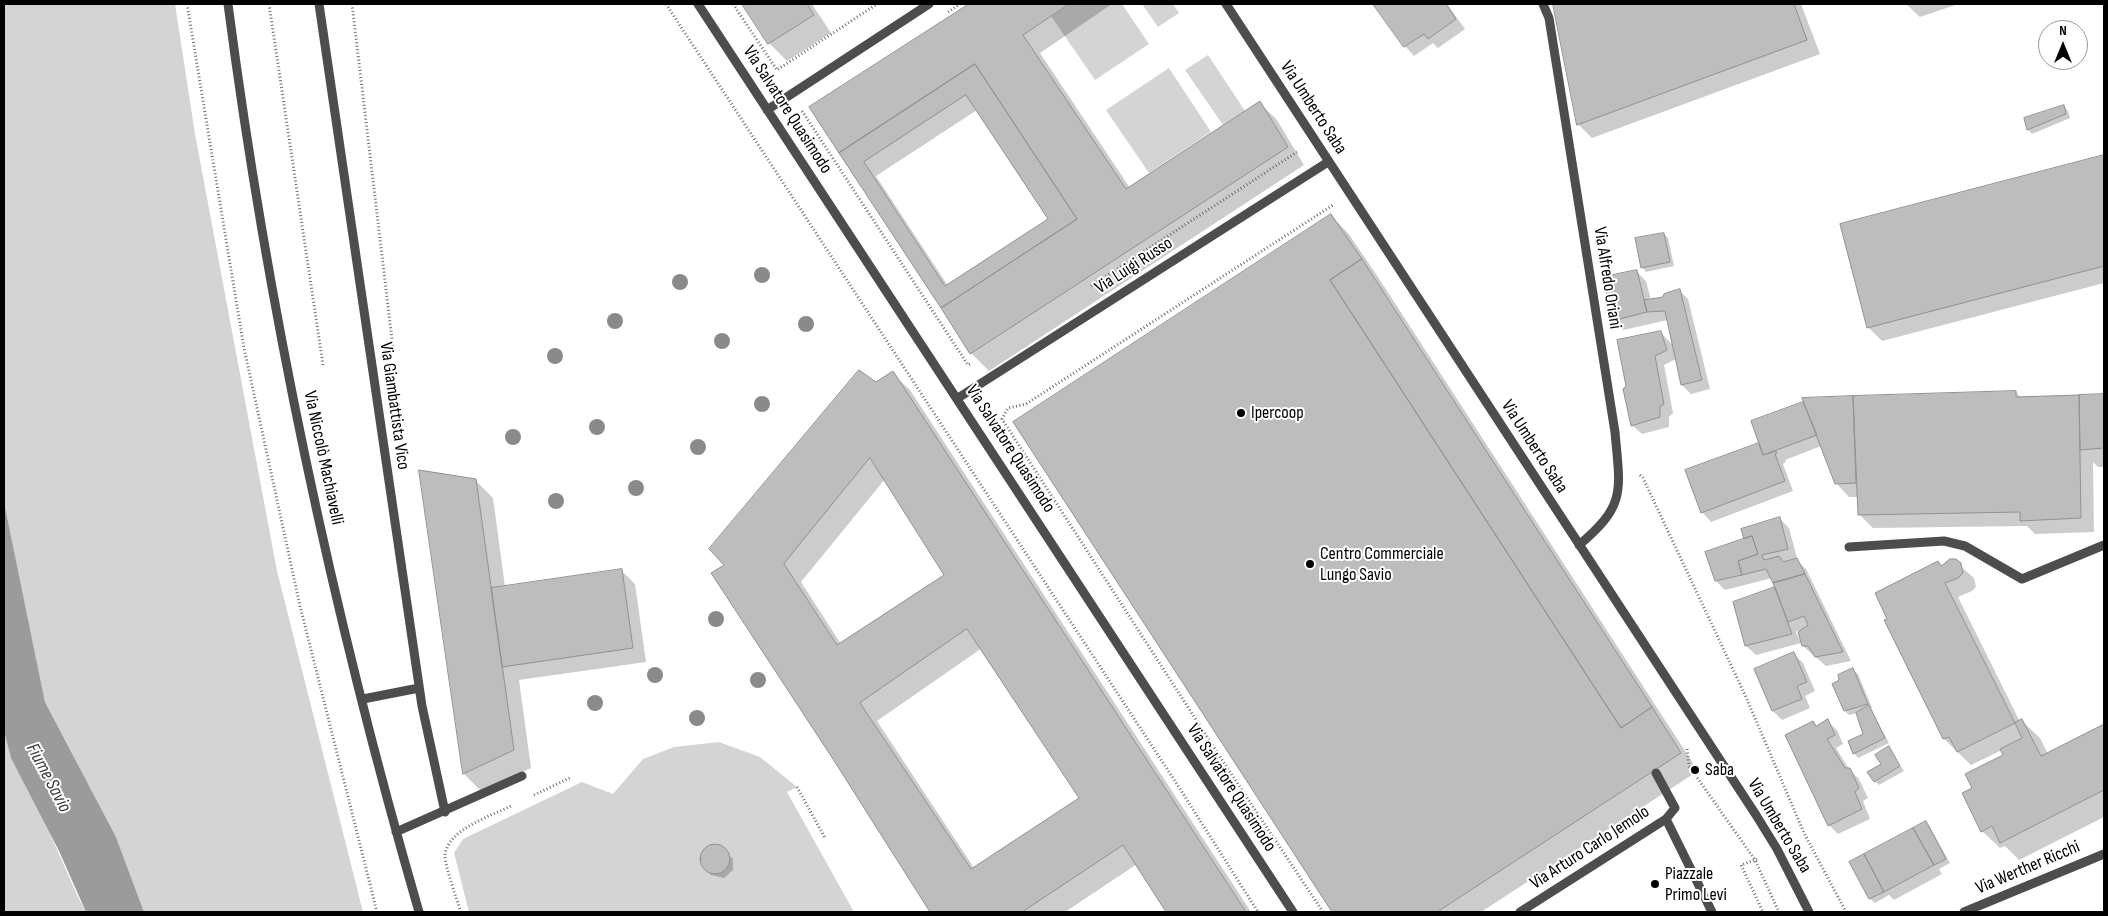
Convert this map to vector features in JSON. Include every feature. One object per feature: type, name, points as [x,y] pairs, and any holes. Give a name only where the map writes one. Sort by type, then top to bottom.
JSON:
[{"type":"street","name":"Via Niccolò Machiavelli","points":[[228,4],[238,81],[273,302],[318,517],[396,832],[419,912]]},
{"type":"street","name":"Via Giambattista Vico","points":[[319,4],[419,688],[445,812]]},
{"type":"street","name":"Via Salvatore Quasimodo","points":[[698,4],[958,398],[1293,912]]},
{"type":"street","points":[[768,110],[929,4]]},
{"type":"street","name":"Via Umberto Saba","points":[[1226,4],[1777,848],[1809,912]]},
{"type":"street","name":"Via Alfredo Oriani","points":[[1543,4],[1549,18],[1615,432],[1619,474],[1618,493],[1613,509],[1599,528],[1579,545]]},
{"type":"street","name":"Via Luigi Russo","points":[[958,398],[1328,162]]},
{"type":"street","points":[[1849,547],[1944,541],[1965,546],[2022,579],[2104,545]]},
{"type":"street","points":[[363,699],[419,688]]},
{"type":"street","points":[[1656,773],[1675,808],[1666,819]]},
{"type":"street","points":[[396,832],[445,812],[522,776]]},
{"type":"street","name":"Via Arturo Carlo Jemolo","points":[[1520,912],[1666,819],[1712,912]]},
{"type":"street","name":"Via Werther Ricchi","points":[[1964,912],[2104,854]]},
{"type":"path","points":[[187,4],[244,348],[300,606],[377,912]]},
{"type":"path","points":[[269,4],[323,365]]},
{"type":"path","points":[[352,4],[394,353]]},
{"type":"path","points":[[666,4],[1169,772],[1258,912]]},
{"type":"path","points":[[734,4],[777,70],[877,4]]},
{"type":"path","points":[[944,14],[960,4]]},
{"type":"path","points":[[804,105],[800,108],[968,365],[973,362]]},
{"type":"path","points":[[1086,289],[1299,151]]},
{"type":"path","points":[[1323,912],[1224,764],[1002,419],[1008,408],[1026,404],[1334,204]]},
{"type":"path","points":[[1634,473],[1643,478],[1746,697],[1804,833],[1846,912]]},
{"type":"path","points":[[1687,744],[1689,766],[1755,860],[1741,865],[1763,912]]},
{"type":"path","points":[[797,787],[825,838]]},
{"type":"path","points":[[460,912],[445,855],[450,843],[458,832],[495,814]]},
{"type":"shaded area","points":[[4,4],[175,4],[195,134],[277,571],[363,912],[144,912],[116,837],[45,702],[4,502]]},
{"type":"shaded area","points":[[1069,4],[1122,4],[1149,44],[1095,80],[1051,16]]},
{"type":"shaded area","points":[[1142,4],[1173,4],[1179,13],[1158,27]]},
{"type":"shaded area","points":[[1208,55],[1245,111],[1223,125],[1185,70]]},
{"type":"shaded area","points":[[1169,68],[1211,132],[1149,173],[1106,110]]},
{"type":"shaded area","points":[[4,730],[78,897],[86,912],[4,912]]},
{"type":"shaded area","points":[[719,742],[760,757],[797,787],[787,792],[854,912],[469,912],[454,853],[463,839],[582,782],[613,794],[643,759],[674,747]]},
{"type":"water","name":"Fiume Savio","points":[[4,502],[45,702],[116,837],[144,912],[86,912],[59,851],[11,758],[4,730]]},
{"type":"building","points":[[742,4],[807,4],[814,15],[768,44]]},
{"type":"building","points":[[969,4],[1069,4],[1023,35],[1126,189],[1260,101],[1288,147],[970,354],[941,308],[1077,219],[975,64],[839,153],[809,107]]},
{"type":"building","points":[[1373,4],[1446,4],[1456,19],[1428,39],[1424,34],[1404,47]]},
{"type":"building","points":[[1553,4],[1794,4],[1807,40],[1577,125]]},
{"type":"building","points":[[975,64],[1077,219],[941,308],[839,153]],"holes":[[[966,95],[1048,219],[945,286],[864,162]]]},
{"type":"building","points":[[2064,105],[2066,114],[2027,130],[2024,118]]},
{"type":"building","points":[[2104,155],[2104,266],[1867,328],[1840,224]]},
{"type":"building","name":"Centro Commerciale Lungo Savio","points":[[1331,214],[1362,259],[1330,280],[1621,728],[1652,707],[1681,753],[1437,912],[1332,912],[1013,422]]},
{"type":"building","points":[[1664,233],[1670,262],[1641,268],[1635,238]]},
{"type":"building","points":[[1362,259],[1652,707],[1621,728],[1330,280]]},
{"type":"building","points":[[1637,270],[1647,312],[1612,321],[1603,277]]},
{"type":"building","points":[[1680,289],[1702,380],[1681,385],[1665,311],[1647,312],[1644,300],[1663,297],[1664,294]]},
{"type":"building","points":[[1661,331],[1667,350],[1655,356],[1664,404],[1660,407],[1660,417],[1631,426],[1623,389],[1626,386],[1617,340]]},
{"type":"building","points":[[859,370],[876,382],[893,371],[1246,912],[1166,912],[1123,845],[1022,912],[930,912],[833,759],[711,573],[724,565],[709,549]],"holes":[[[870,458],[944,575],[837,645],[784,564]],[[967,629],[1079,798],[971,869],[860,703]]]},
{"type":"building","points":[[2016,391],[2016,397],[2079,395],[2081,518],[2020,521],[2020,512],[1858,515],[1853,396]]},
{"type":"building","points":[[2104,394],[2104,448],[2080,450],[2079,395]]},
{"type":"building","points":[[1853,396],[1856,483],[1835,484],[1802,398]]},
{"type":"building","points":[[1803,402],[1817,435],[1763,455],[1751,421]]},
{"type":"building","points":[[1759,443],[1763,455],[1776,451],[1777,453],[1775,454],[1785,481],[1701,513],[1685,470]]},
{"type":"building","points":[[419,470],[476,479],[514,750],[463,774]]},
{"type":"building","points":[[1780,517],[1788,549],[1762,555],[1764,560],[1779,556],[1783,562],[1797,558],[1805,574],[1773,583],[1766,569],[1742,575],[1738,561],[1758,554],[1752,536],[1744,539],[1741,529]]},
{"type":"building","points":[[1752,536],[1758,554],[1738,561],[1742,575],[1715,581],[1705,552]]},
{"type":"building","points":[[1950,559],[1956,559],[1961,563],[1963,573],[1958,578],[1945,583],[2015,723],[1957,752],[1949,737],[1943,739],[1884,620],[1887,619],[1875,593],[1938,561],[1941,566]]},
{"type":"building","points":[[622,569],[633,648],[502,667],[491,588]]},
{"type":"building","points":[[1805,574],[1843,652],[1815,657],[1808,646],[1802,646],[1798,632],[1808,625],[1804,616],[1788,622],[1773,583]]},
{"type":"building","points":[[1775,587],[1792,634],[1745,646],[1733,602]]},
{"type":"building","points":[[1794,652],[1807,682],[1797,686],[1802,699],[1772,711],[1754,669]]},
{"type":"building","points":[[1853,668],[1868,704],[1844,711],[1832,684],[1839,680],[1838,675]]},
{"type":"building","points":[[1869,705],[1885,738],[1853,754],[1848,741],[1863,734],[1856,713]]},
{"type":"building","points":[[1828,719],[1835,735],[1827,739],[1845,768],[1850,768],[1859,788],[1855,792],[1862,809],[1828,826],[1785,735],[1813,721],[1816,726]]},
{"type":"building","points":[[2022,719],[2041,756],[2104,724],[2104,790],[2000,843],[1992,826],[1981,832],[1962,793],[1972,788],[1965,774],[2003,755],[2000,749],[2022,738],[2015,723]]},
{"type":"building","points":[[1889,746],[1900,766],[1874,782],[1867,772],[1881,764],[1875,755]]},
{"type":"building","points":[[1926,821],[1946,859],[1934,865],[1913,828]]},
{"type":"building","points":[[1913,828],[1934,865],[1884,892],[1864,854]]},
{"type":"building","points":[[715,844],[726,848],[730,859],[726,870],[715,874],[704,870],[700,859],[704,848]]},
{"type":"building","points":[[1864,854],[1884,892],[1869,899],[1849,862]]},
{"type":"place","name":"Ipercoop","points":[[1241,413]]},
{"type":"place","name":"Centro Commerciale Lungo Savio","points":[[1310,564]]},
{"type":"place","name":"Saba","points":[[1695,770]]},
{"type":"place","name":"Piazzale Primo Levi","points":[[1655,884]]}]
